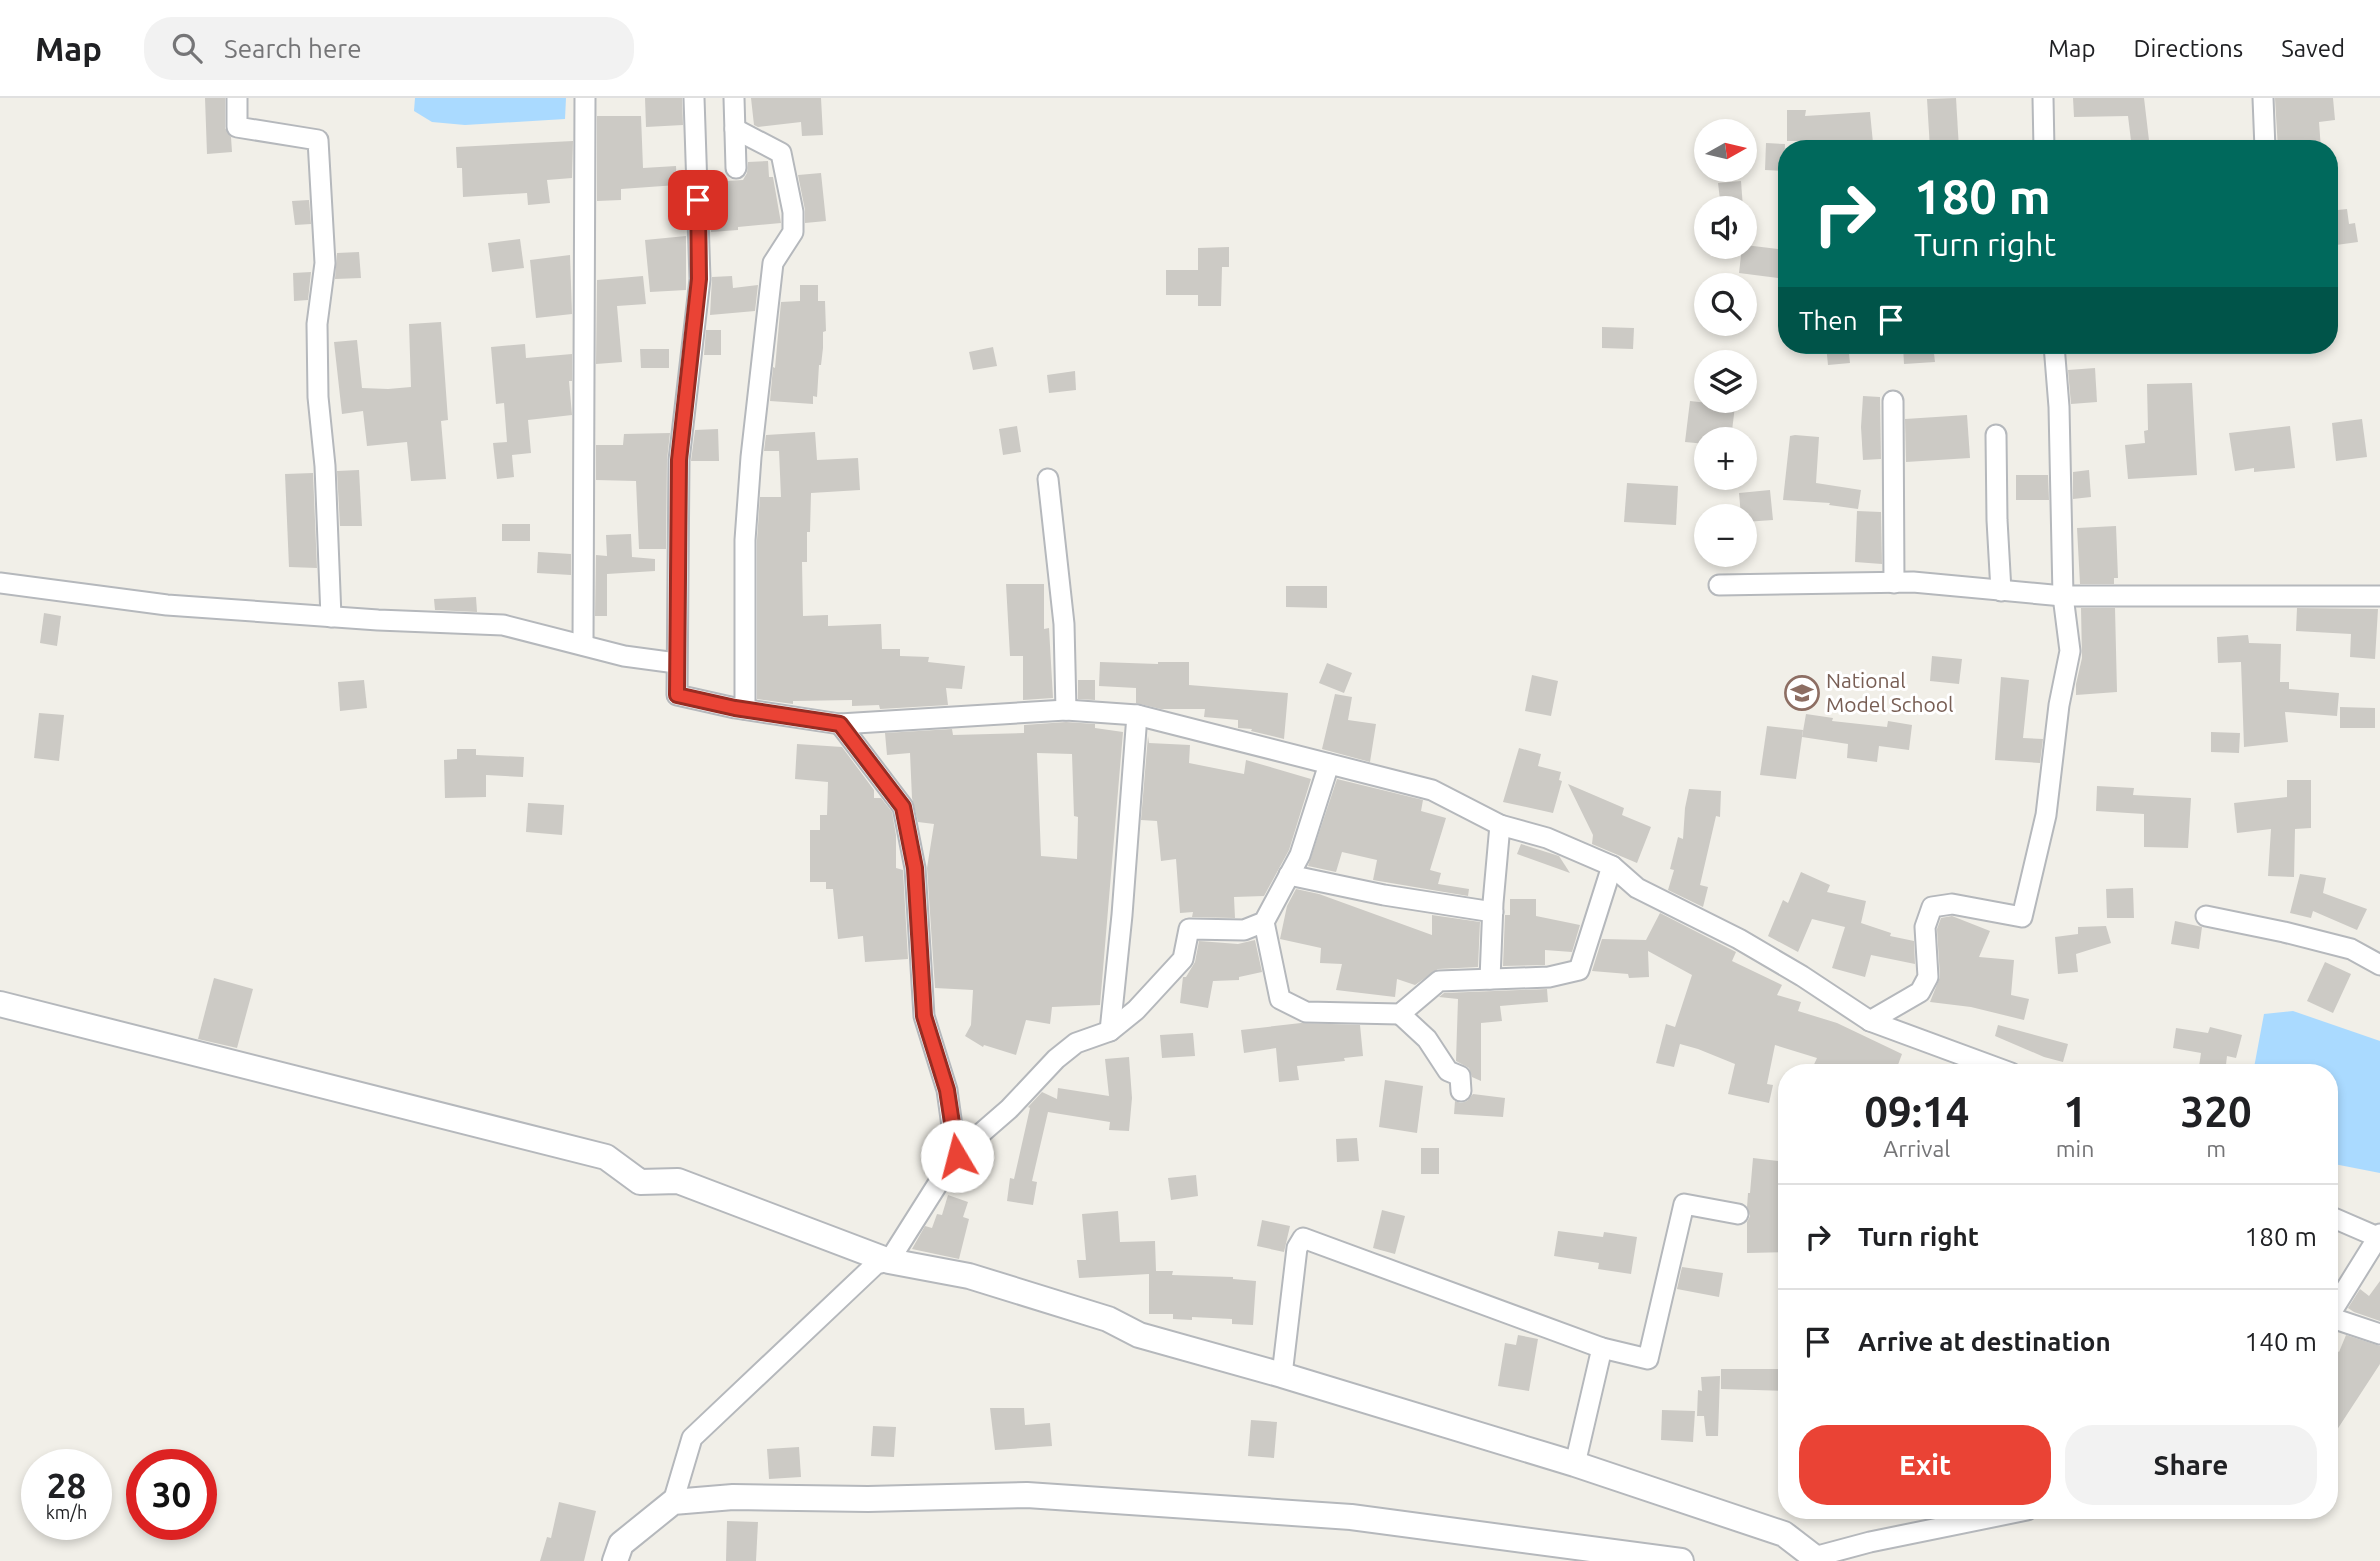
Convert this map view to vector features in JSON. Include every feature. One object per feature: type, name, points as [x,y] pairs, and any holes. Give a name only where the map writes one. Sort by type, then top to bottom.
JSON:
[{"type":"street","points":[[237,98],[237,127],[318,140],[325,263],[317,324],[318,397],[325,467],[331,617]]},
{"type":"street","points":[[583,645],[585,98]]},
{"type":"street","points":[[694,98],[699,279],[679,460],[677,695],[840,724],[1066,710],[1137,715],[1432,790],[1500,825],[1547,838],[1612,866],[1637,888],[1739,939],[1870,1021],[1987,1064]]},
{"type":"street","points":[[734,98],[736,168]]},
{"type":"street","points":[[2043,98],[2044,140]]},
{"type":"street","points":[[2263,98],[2265,140]]},
{"type":"street","points":[[735,129],[781,153],[793,212],[793,232],[773,263],[751,457],[745,540],[745,709]]},
{"type":"street","points":[[1870,1021],[1920,992],[1928,977],[1925,927],[1932,907],[1952,904],[2022,917],[2046,815],[2059,705],[2070,651],[2063,596],[2059,407],[2055,354]]},
{"type":"street","points":[[1893,401],[1894,583]]},
{"type":"street","points":[[1996,435],[2001,591]]},
{"type":"street","points":[[1048,479],[1063,624],[1066,710]]},
{"type":"street","points":[[1719,584],[1913,582],[2063,596],[2380,596]]},
{"type":"street","points":[[0,583],[167,606],[503,625],[624,656],[676,663]]},
{"type":"street","points":[[1111,1031],[1137,715]]},
{"type":"street","points":[[840,724],[903,807],[915,868],[924,1016],[947,1090],[957,1156]]},
{"type":"street","points":[[615,1561],[621,1545],[673,1502],[692,1438],[876,1264],[889,1262],[957,1156],[1009,1109],[1056,1059],[1076,1043],[1111,1031],[1136,1010],[1183,960],[1189,929],[1244,930],[1264,922],[1300,855],[1329,764]]},
{"type":"street","points":[[1490,979],[1500,825]]},
{"type":"street","points":[[1399,1014],[1439,981],[1549,977],[1579,971],[1612,866]]},
{"type":"street","points":[[1289,876],[1384,895],[1493,912]]},
{"type":"street","points":[[2206,916],[2284,932],[2351,950],[2380,965]]},
{"type":"street","points":[[1264,922],[1280,999],[1306,1012],[1399,1014],[1427,1039],[1448,1071],[1460,1076],[1461,1091]]},
{"type":"street","points":[[0,1004],[606,1157],[640,1182],[678,1181],[889,1262],[969,1276],[1108,1319],[1139,1335],[1282,1375],[1575,1464],[1784,1534],[1814,1559],[1870,1542],[1983,1519]]},
{"type":"street","points":[[1282,1375],[1297,1248],[1303,1238],[1602,1348],[1648,1359],[1684,1204],[1738,1214]]},
{"type":"street","points":[[2338,1220],[2379,1237],[2338,1303]]},
{"type":"street","points":[[2338,1320],[2380,1334]]},
{"type":"street","points":[[1575,1464],[1602,1348]]},
{"type":"street","points":[[673,1502],[733,1497],[868,1499],[1027,1495],[1351,1517],[1681,1561]]},
{"type":"water","points":[[415,98],[566,98],[565,119],[465,125],[432,122],[414,111]]},
{"type":"water","points":[[2293,1011],[2380,1041],[2380,1173],[2338,1165],[2338,1064],[2255,1064],[2264,1014]]},
{"type":"building","points":[[205,98],[225,98],[225,128],[231,137],[232,152],[207,154]]},
{"type":"building","points":[[645,98],[682,98],[683,125],[646,127]]},
{"type":"building","points":[[751,98],[821,98],[823,135],[802,136],[801,122],[758,127],[754,125]]},
{"type":"building","points":[[1956,98],[1958,140],[1929,140],[1927,99]]},
{"type":"building","points":[[2073,98],[2144,98],[2149,140],[2131,140],[2128,116],[2074,117]]},
{"type":"building","points":[[2275,98],[2333,98],[2335,120],[2319,122],[2320,140],[2277,140]]},
{"type":"building","points":[[1787,110],[1806,110],[1805,116],[1870,112],[1873,140],[1787,140]]},
{"type":"building","points":[[597,116],[641,116],[643,168],[676,166],[677,185],[621,189],[621,200],[597,201]]},
{"type":"building","points":[[573,141],[572,178],[547,180],[550,203],[528,205],[527,193],[463,197],[462,168],[457,168],[456,147]]},
{"type":"building","points":[[1766,143],[1778,144],[1778,171],[1765,170]]},
{"type":"building","points":[[768,161],[769,177],[773,177],[781,223],[711,232],[709,182],[743,180],[748,162]]},
{"type":"building","points":[[821,173],[826,221],[805,223],[798,175]]},
{"type":"building","points":[[1741,182],[1742,196],[1720,196],[1718,183]]},
{"type":"building","points":[[309,200],[311,224],[295,225],[292,201]]},
{"type":"building","points":[[2347,209],[2349,224],[2355,223],[2358,242],[2338,245],[2338,210]]},
{"type":"building","points":[[686,236],[686,290],[650,292],[645,240]]},
{"type":"building","points":[[520,239],[524,268],[492,272],[488,243]]},
{"type":"building","points":[[1757,246],[1778,249],[1778,278],[1757,275],[1757,273],[1739,273],[1741,259],[1757,259]]},
{"type":"building","points":[[1229,247],[1229,267],[1222,267],[1221,306],[1198,306],[1198,295],[1166,295],[1166,270],[1198,270],[1198,248]]},
{"type":"building","points":[[359,252],[361,278],[335,279],[337,253]]},
{"type":"building","points":[[570,255],[572,314],[536,318],[530,260]]},
{"type":"building","points":[[311,272],[308,300],[294,301],[293,273]]},
{"type":"building","points":[[643,276],[646,304],[617,306],[622,362],[596,364],[597,280]]},
{"type":"building","points":[[732,276],[733,288],[758,285],[755,311],[710,315],[712,277]]},
{"type":"building","points":[[800,285],[818,285],[818,301],[825,301],[826,331],[823,332],[817,397],[813,396],[813,404],[770,401],[781,302],[800,301]]},
{"type":"building","points":[[441,322],[448,420],[441,421],[446,479],[411,481],[407,442],[367,446],[363,411],[342,414],[334,342],[357,340],[362,388],[411,387],[409,324]]},
{"type":"building","points":[[1602,327],[1634,328],[1633,349],[1602,348]]},
{"type":"building","points":[[706,330],[721,330],[721,355],[704,355]]},
{"type":"building","points":[[525,344],[526,358],[572,354],[572,381],[569,381],[572,415],[528,420],[531,453],[512,455],[514,477],[497,479],[493,443],[507,442],[504,403],[496,404],[491,347]]},
{"type":"building","points":[[993,347],[997,366],[973,370],[969,352]]},
{"type":"building","points":[[640,349],[669,349],[669,368],[641,368]]},
{"type":"building","points":[[1827,354],[1849,354],[1850,363],[1828,365]]},
{"type":"building","points":[[1903,354],[1934,354],[1935,362],[1904,364]]},
{"type":"building","points":[[2095,368],[2097,402],[2071,404],[2068,370]]},
{"type":"building","points":[[1075,371],[1076,390],[1049,393],[1047,375]]},
{"type":"building","points":[[2192,383],[2197,475],[2128,479],[2125,445],[2145,443],[2144,431],[2148,430],[2147,384]]},
{"type":"building","points":[[1863,396],[1880,397],[1881,459],[1863,460]]},
{"type":"building","points":[[1690,401],[1694,401],[1694,413],[1734,413],[1732,427],[1694,427],[1694,443],[1685,442]]},
{"type":"building","points":[[1967,415],[1970,458],[1906,462],[1905,419]]},
{"type":"building","points":[[2362,419],[2367,457],[2336,461],[2332,423]]},
{"type":"building","points":[[1017,426],[1021,452],[1003,455],[999,429]]},
{"type":"building","points":[[2290,426],[2295,468],[2235,471],[2229,433]]},
{"type":"building","points":[[718,429],[719,461],[691,461],[695,430]]},
{"type":"building","points":[[815,432],[817,460],[858,458],[860,490],[811,493],[807,562],[802,562],[803,616],[828,615],[828,626],[881,624],[882,649],[900,649],[900,656],[929,657],[928,662],[965,666],[962,689],[946,688],[948,705],[880,709],[879,705],[852,706],[852,700],[793,701],[793,704],[757,699],[757,540],[760,497],[781,497],[779,451],[764,451],[766,435]]},
{"type":"building","points":[[670,433],[666,549],[639,549],[636,481],[596,480],[596,445],[623,445],[624,434]]},
{"type":"building","points":[[1790,436],[1819,437],[1816,483],[1861,490],[1858,509],[1829,505],[1830,503],[1783,500]]},
{"type":"building","points":[[359,470],[362,526],[340,526],[337,471]]},
{"type":"building","points":[[2089,470],[2091,497],[2073,499],[2073,472]]},
{"type":"building","points":[[313,473],[317,568],[289,567],[285,474]]},
{"type":"building","points":[[2016,475],[2048,475],[2049,500],[2016,500]]},
{"type":"building","points":[[1627,483],[1678,486],[1676,525],[1624,522]]},
{"type":"building","points":[[1770,490],[1773,520],[1757,521],[1757,504],[1740,504],[1739,493]]},
{"type":"building","points":[[1857,511],[1881,512],[1882,564],[1855,562]]},
{"type":"building","points":[[502,524],[530,524],[530,541],[502,541]]},
{"type":"building","points":[[2116,526],[2118,578],[2114,578],[2114,584],[2080,584],[2077,528]]},
{"type":"building","points":[[631,534],[632,557],[655,559],[655,571],[607,574],[607,616],[595,616],[596,555],[607,556],[606,535]]},
{"type":"building","points":[[538,552],[571,554],[571,575],[537,573]]},
{"type":"building","points":[[1006,584],[1044,584],[1044,629],[1049,628],[1053,698],[1023,700],[1023,656],[1010,656]]},
{"type":"building","points":[[1286,586],[1327,586],[1327,608],[1286,607]]},
{"type":"building","points":[[476,597],[477,612],[435,610],[434,599]]},
{"type":"building","points":[[2081,608],[2115,608],[2117,692],[2076,695],[2082,658]]},
{"type":"building","points":[[2297,608],[2378,609],[2375,659],[2350,657],[2351,634],[2296,631]]},
{"type":"building","points":[[44,613],[61,616],[57,646],[40,643]]},
{"type":"building","points":[[2248,635],[2249,643],[2281,644],[2280,682],[2289,682],[2289,689],[2339,693],[2337,716],[2285,712],[2288,742],[2244,747],[2241,662],[2218,663],[2217,637]]},
{"type":"building","points":[[1932,656],[1962,659],[1959,684],[1930,681]]},
{"type":"building","points":[[1100,662],[1189,662],[1189,685],[1288,693],[1284,739],[1251,731],[1252,729],[1238,728],[1238,720],[1204,717],[1205,709],[1161,709],[1136,703],[1136,688],[1099,686]]},
{"type":"building","points":[[1327,663],[1352,673],[1344,693],[1319,683]]},
{"type":"building","points":[[1532,675],[1558,681],[1551,716],[1525,711]]},
{"type":"building","points":[[2001,677],[2029,680],[2023,738],[2043,739],[2040,763],[1995,760]]},
{"type":"building","points":[[364,680],[367,708],[340,711],[338,682]]},
{"type":"building","points":[[1078,680],[1095,680],[1095,700],[1078,699]]},
{"type":"building","points":[[1335,694],[1352,697],[1348,720],[1376,724],[1370,762],[1322,749]]},
{"type":"building","points":[[2340,707],[2375,708],[2375,728],[2340,728]]},
{"type":"building","points":[[39,713],[64,715],[59,761],[34,758]]},
{"type":"building","points":[[1806,714],[1833,718],[1832,721],[1887,727],[1888,721],[1912,725],[1909,750],[1879,746],[1877,762],[1847,758],[1848,744],[1802,737]]},
{"type":"building","points":[[1066,722],[1095,724],[1095,728],[1123,732],[1100,1005],[1052,1007],[1050,1024],[1026,1020],[1016,1055],[984,1045],[983,1047],[965,1036],[971,1025],[973,990],[935,988],[927,868],[934,824],[918,822],[912,798],[910,753],[887,755],[885,733],[952,729],[953,735],[1024,733],[1024,725]],"holes":[[[1037,753],[1072,754],[1074,816],[1078,817],[1077,859],[1041,856]]]},
{"type":"building","points":[[1767,726],[1803,730],[1796,779],[1760,775]]},
{"type":"building","points":[[2211,732],[2240,733],[2239,753],[2211,752]]},
{"type":"building","points":[[1148,736],[1149,743],[1190,745],[1189,763],[1244,774],[1246,760],[1311,779],[1289,850],[1264,896],[1234,897],[1235,918],[1192,917],[1193,912],[1180,913],[1176,859],[1161,861],[1157,821],[1141,820]]},
{"type":"building","points":[[797,744],[842,747],[874,790],[874,798],[881,798],[892,812],[896,835],[896,868],[903,870],[908,959],[865,962],[863,936],[838,939],[833,889],[826,889],[826,882],[810,882],[810,830],[820,830],[820,815],[827,815],[828,782],[795,779]]},
{"type":"building","points":[[1519,748],[1541,754],[1538,766],[1561,772],[1559,780],[1562,781],[1553,813],[1503,802]]},
{"type":"building","points":[[457,749],[476,749],[476,755],[524,757],[523,777],[486,775],[486,797],[445,798],[444,760],[457,759]]},
{"type":"building","points":[[1337,779],[1423,800],[1421,811],[1446,818],[1430,870],[1441,873],[1438,884],[1469,889],[1468,896],[1373,880],[1377,860],[1342,852],[1336,872],[1308,866]]},
{"type":"building","points":[[2287,780],[2311,780],[2311,828],[2295,829],[2294,877],[2268,876],[2271,829],[2237,833],[2234,803],[2287,797]]},
{"type":"building","points":[[1568,784],[1624,808],[1622,815],[1651,827],[1637,863],[1592,844],[1593,835]]},
{"type":"building","points":[[2097,786],[2134,788],[2133,795],[2191,798],[2188,848],[2144,847],[2144,814],[2096,811]]},
{"type":"building","points":[[1689,789],[1721,791],[1720,817],[1716,816],[1700,885],[1708,887],[1703,907],[1668,890],[1674,870],[1670,869],[1678,837],[1683,839]]},
{"type":"building","points":[[528,803],[564,805],[562,835],[526,832]]},
{"type":"building","points":[[1521,844],[1559,856],[1570,873],[1517,854]]},
{"type":"building","points":[[1801,872],[1830,885],[1827,892],[1866,901],[1861,923],[1891,933],[1890,936],[1914,941],[1915,964],[1871,955],[1865,977],[1832,968],[1845,927],[1812,919],[1798,952],[1768,936],[1783,900],[1788,903]]},
{"type":"building","points":[[2300,874],[2326,878],[2323,893],[2367,909],[2357,930],[2313,911],[2311,918],[2290,913]]},
{"type":"building","points":[[2133,888],[2134,918],[2107,918],[2106,889]]},
{"type":"building","points":[[1296,889],[1319,894],[1432,935],[1432,915],[1480,922],[1478,967],[1438,969],[1415,985],[1397,979],[1395,997],[1336,990],[1342,964],[1320,963],[1321,948],[1280,939],[1287,906]]},
{"type":"building","points":[[1510,899],[1536,899],[1536,916],[1580,925],[1572,952],[1545,950],[1545,965],[1503,966],[1505,915],[1510,915]]},
{"type":"building","points":[[1660,913],[1736,952],[1732,961],[1782,985],[1777,995],[1801,1002],[1798,1011],[1837,1023],[1902,1054],[1898,1064],[1814,1064],[1817,1058],[1775,1045],[1767,1084],[1773,1085],[1769,1103],[1728,1094],[1735,1064],[1698,1049],[1680,1044],[1674,1067],[1656,1063],[1666,1024],[1675,1027],[1692,975],[1648,951],[1649,977],[1629,978],[1628,974],[1592,971],[1602,939],[1646,940]]},
{"type":"building","points":[[1952,916],[1990,931],[1979,957],[2014,960],[2011,995],[2029,999],[2024,1020],[1971,1007],[1930,1002],[1940,977],[1937,929],[1941,918]]},
{"type":"building","points":[[2175,921],[2202,927],[2199,949],[2171,944]]},
{"type":"building","points":[[2106,926],[2111,943],[2076,954],[2078,972],[2058,974],[2055,937],[2078,934],[2078,927]]},
{"type":"building","points":[[1255,940],[1262,972],[1239,977],[1239,980],[1213,981],[1208,1008],[1180,1003],[1183,977],[1186,977],[1195,962],[1199,941],[1238,944]]},
{"type":"building","points":[[2325,962],[2351,974],[2333,1013],[2307,1001]]},
{"type":"building","points":[[214,978],[253,989],[237,1048],[198,1039]]},
{"type":"building","points":[[1547,989],[1548,1002],[1500,1006],[1502,1021],[1481,1023],[1481,1081],[1472,1077],[1469,1068],[1456,1061],[1458,999],[1439,997],[1444,993]]},
{"type":"building","points":[[1301,1023],[1360,1025],[1363,1056],[1344,1058],[1345,1061],[1297,1066],[1299,1080],[1279,1082],[1276,1048],[1244,1053],[1241,1030]]},
{"type":"building","points":[[1998,1025],[2068,1044],[2063,1062],[2044,1057],[1995,1036]]},
{"type":"building","points":[[2210,1027],[2242,1035],[2236,1058],[2227,1056],[2226,1064],[2199,1064],[2201,1053],[2173,1048],[2176,1028],[2208,1033]]},
{"type":"building","points":[[1193,1033],[1195,1056],[1162,1058],[1160,1035]]},
{"type":"building","points":[[1129,1057],[1132,1098],[1129,1131],[1109,1130],[1110,1122],[1048,1112],[1032,1181],[1037,1182],[1033,1205],[1007,1201],[1010,1178],[1014,1179],[1030,1108],[1028,1107],[1042,1092],[1057,1099],[1058,1088],[1109,1096],[1105,1059]]},
{"type":"building","points":[[1385,1080],[1423,1086],[1417,1133],[1379,1127]]},
{"type":"building","points":[[1473,1094],[1505,1098],[1503,1117],[1454,1114],[1455,1101],[1467,1101]]},
{"type":"building","points":[[1357,1138],[1359,1161],[1337,1162],[1336,1139]]},
{"type":"building","points":[[1421,1148],[1439,1148],[1439,1174],[1421,1174]]},
{"type":"building","points":[[1753,1158],[1778,1161],[1778,1252],[1747,1253],[1747,1222],[1750,1216],[1747,1207]]},
{"type":"building","points":[[1196,1175],[1198,1196],[1171,1200],[1168,1178]]},
{"type":"building","points":[[948,1195],[968,1202],[963,1217],[969,1219],[959,1259],[912,1249],[925,1226],[932,1228],[937,1214],[942,1215]]},
{"type":"building","points":[[1382,1210],[1405,1216],[1395,1254],[1373,1248]]},
{"type":"building","points":[[1118,1211],[1120,1242],[1155,1241],[1156,1271],[1173,1271],[1172,1275],[1233,1277],[1256,1281],[1253,1325],[1232,1324],[1232,1319],[1173,1319],[1173,1314],[1149,1314],[1149,1274],[1079,1278],[1077,1260],[1086,1260],[1082,1214]]},
{"type":"building","points":[[1262,1220],[1290,1226],[1284,1252],[1257,1246]]},
{"type":"building","points":[[1558,1231],[1603,1237],[1604,1232],[1637,1237],[1631,1274],[1598,1269],[1599,1263],[1554,1256]]},
{"type":"building","points":[[1682,1267],[1723,1273],[1719,1297],[1677,1289]]},
{"type":"building","points":[[2380,1281],[2380,1321],[2348,1308],[2360,1289],[2369,1296]]},
{"type":"building","points":[[1518,1335],[1538,1339],[1529,1391],[1498,1386],[1505,1343],[1516,1345]]},
{"type":"building","points":[[2346,1335],[2380,1346],[2380,1364],[2338,1428],[2338,1351]]},
{"type":"building","points":[[1721,1369],[1778,1369],[1778,1391],[1721,1389]]},
{"type":"building","points":[[1720,1376],[1718,1436],[1706,1436],[1704,1416],[1697,1416],[1698,1390],[1702,1391],[1701,1377]]},
{"type":"building","points":[[990,1408],[1024,1408],[1025,1425],[1050,1423],[1052,1446],[995,1450]]},
{"type":"building","points":[[1662,1410],[1695,1411],[1693,1442],[1661,1440]]},
{"type":"building","points":[[1251,1420],[1277,1422],[1274,1458],[1248,1456]]},
{"type":"building","points":[[873,1426],[896,1427],[894,1457],[871,1456]]},
{"type":"building","points":[[799,1447],[801,1477],[769,1479],[767,1449]]},
{"type":"building","points":[[559,1502],[596,1511],[584,1561],[540,1561],[547,1537],[551,1538]]},
{"type":"building","points":[[727,1521],[758,1522],[756,1561],[726,1561]]},
{"type":"place","name":"National Model School","points":[[1802,693]]},
{"type":"route","points":[[698,200],[699,279],[679,460],[677,695],[735,708],[840,724],[903,807],[915,868],[924,1016],[947,1090],[957,1156]]}]
